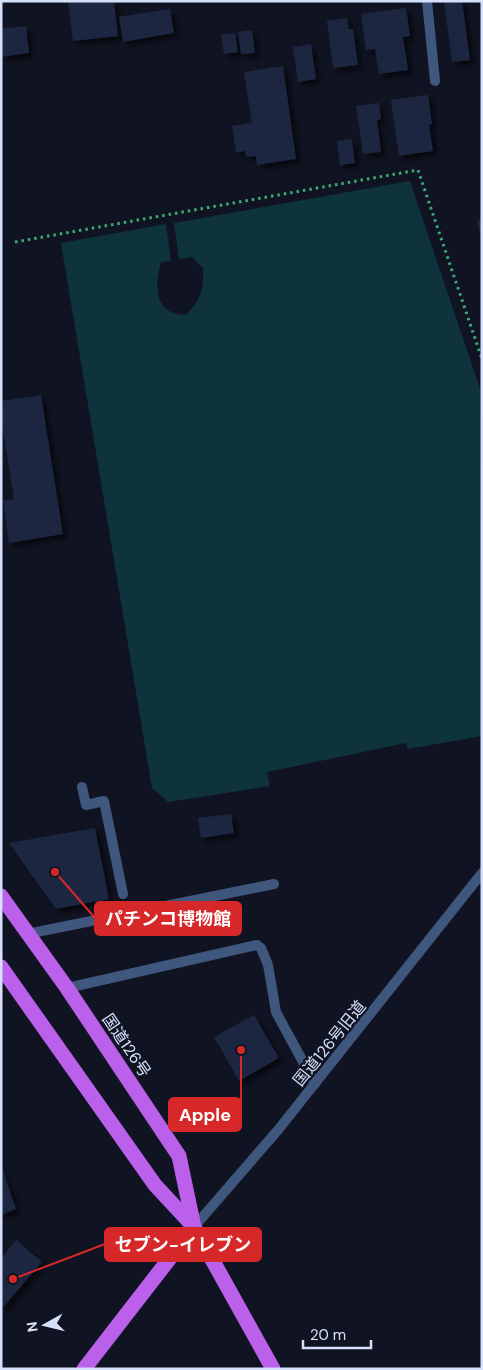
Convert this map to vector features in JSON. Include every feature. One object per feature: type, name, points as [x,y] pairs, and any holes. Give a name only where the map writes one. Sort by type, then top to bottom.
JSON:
[{"type":"highway","name":"国道126号","points":[[1,896],[67,988],[179,1156],[194,1227]]},
{"type":"highway","name":"国道126号","points":[[1,967],[155,1185],[194,1227],[272,1369]]},
{"type":"highway","points":[[84,1369],[194,1227]]},
{"type":"street","points":[[427,1],[435,81]]},
{"type":"street","points":[[82,787],[86,805],[104,801],[123,894]]},
{"type":"street","name":"国道126号旧道","points":[[194,1227],[278,1130],[482,873]]},
{"type":"street","points":[[27,934],[274,884]]},
{"type":"street","points":[[67,988],[257,945],[261,948],[268,965],[276,1012],[315,1084]]},
{"type":"path","points":[[16,242],[418,170],[482,359]]},
{"type":"water","points":[[410,181],[480,389],[482,736],[408,749],[406,743],[267,772],[270,786],[168,802],[152,788],[61,243],[166,224],[171,261],[161,262],[157,289],[162,305],[175,314],[186,315],[200,294],[203,282],[203,268],[192,257],[179,259],[174,223]]},
{"type":"building","points":[[68,1],[114,1],[118,36],[73,41]]},
{"type":"building","points":[[444,1],[462,1],[470,60],[452,62]]},
{"type":"building","points":[[406,8],[410,36],[403,37],[408,70],[379,74],[375,49],[366,50],[361,14]]},
{"type":"building","points":[[170,9],[174,33],[123,42],[119,17]]},
{"type":"building","points":[[347,18],[349,29],[353,29],[358,65],[333,68],[327,21]]},
{"type":"building","points":[[26,26],[29,53],[1,57],[1,29]]},
{"type":"building","points":[[252,30],[255,53],[241,54],[238,32]]},
{"type":"building","points":[[235,33],[238,52],[224,54],[221,35]]},
{"type":"building","points":[[311,44],[316,79],[298,82],[293,47]]},
{"type":"building","points":[[283,66],[296,159],[257,165],[256,156],[246,157],[245,151],[236,153],[232,126],[252,123],[244,72]]},
{"type":"building","points":[[428,95],[432,124],[429,125],[433,151],[399,156],[391,100]]},
{"type":"building","points":[[379,103],[381,119],[377,120],[381,152],[363,154],[356,106]]},
{"type":"building","points":[[352,139],[355,163],[340,165],[337,141]]},
{"type":"building","points":[[482,219],[482,238],[481,238],[477,221]]},
{"type":"building","points":[[41,395],[63,534],[9,543],[3,501],[14,499],[1,419],[1,401]]},
{"type":"building","points":[[231,814],[234,833],[201,838],[198,818]]},
{"type":"building","points":[[95,828],[109,899],[56,909],[9,843]]},
{"type":"building","points":[[254,1015],[279,1058],[239,1081],[214,1037]]},
{"type":"building","points":[[1,1165],[16,1209],[1,1215]]},
{"type":"building","points":[[16,1240],[42,1262],[1,1310],[1,1258]]},
{"type":"place","name":"パチンコ博物館","points":[[55,872]]},
{"type":"place","name":"Apple","points":[[241,1050]]},
{"type":"place","name":"セブン-イレブン","points":[[13,1279]]}]
